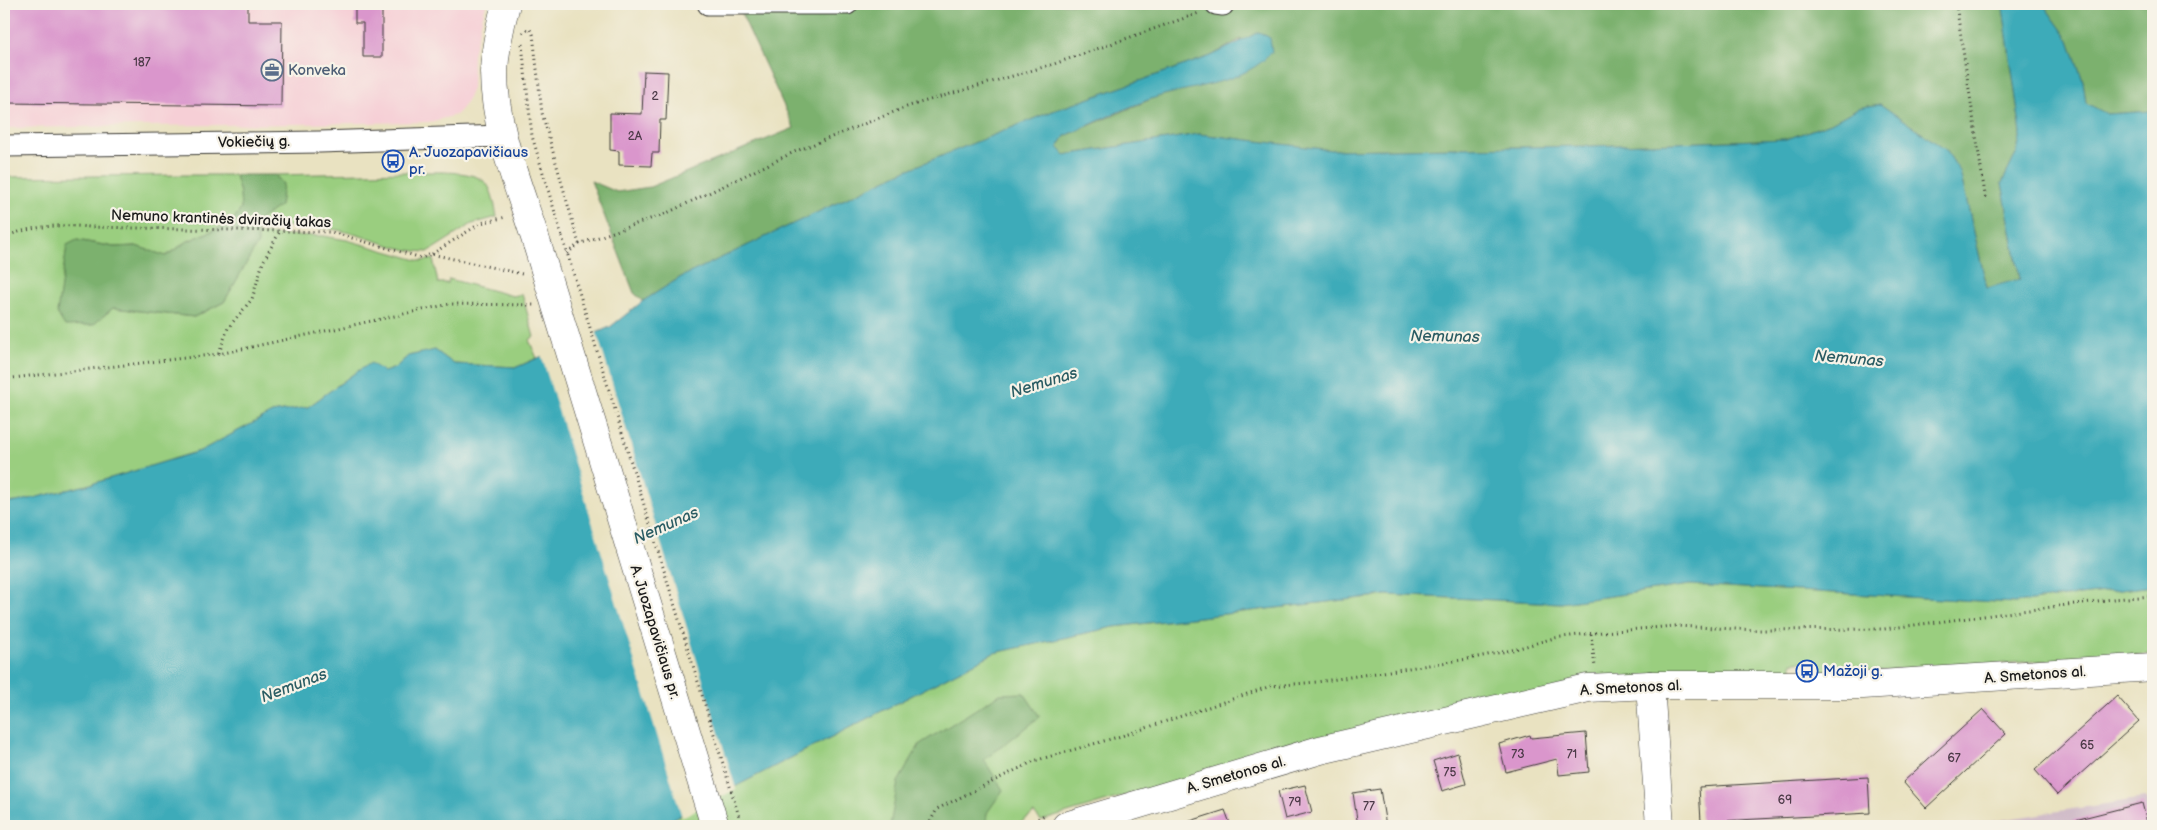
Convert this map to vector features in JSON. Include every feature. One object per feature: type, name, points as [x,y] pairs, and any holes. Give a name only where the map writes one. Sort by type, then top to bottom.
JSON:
[{"type":"street","name":"A. Juozapavičiaus pr.","points":[[506,4],[498,33],[494,72],[497,107],[503,136],[549,240],[715,826]]},
{"type":"street","points":[[708,4],[848,4]]},
{"type":"street","name":"Vokiečių g.","points":[[4,146],[320,142],[503,136]]},
{"type":"street","name":"A. Smetonos al.","points":[[1066,826],[1320,750],[1588,688],[1650,684],[1864,685],[2153,667]]},
{"type":"street","points":[[1650,684],[1660,826]]},
{"type":"path","points":[[564,255],[579,244],[667,213],[794,152],[909,106],[1054,64],[1219,4]]},
{"type":"path","points":[[1956,4],[1986,201]]},
{"type":"path","points":[[579,244],[542,114],[533,34],[529,28],[521,35],[532,136],[549,240],[742,826]]},
{"type":"path","points":[[431,254],[481,223],[504,217]]},
{"type":"path","name":"Nemuno krantinės dviračių takas","points":[[4,237],[29,229],[64,224],[89,227],[331,232],[422,258],[431,254],[528,275]]},
{"type":"path","points":[[219,354],[228,328],[252,299],[263,262],[280,231]]},
{"type":"path","points":[[4,379],[219,354],[450,304],[531,306],[540,303]]},
{"type":"path","points":[[928,826],[937,808],[1034,761],[1128,734],[1270,686],[1317,682],[1468,659],[1512,650],[1554,638],[1591,634],[1675,626],[1758,630],[1884,629],[2113,599],[2153,596]]},
{"type":"path","points":[[1591,634],[1595,664]]},
{"type":"shaded area","points":[[4,4],[486,4],[473,54],[472,88],[466,103],[456,115],[430,122],[4,128]]},
{"type":"shaded area","points":[[2145,798],[2149,806],[2153,806],[2153,826],[1960,826]]},
{"type":"green space","points":[[737,4],[2005,4],[2003,8],[2021,133],[2017,152],[2002,183],[2020,280],[1987,288],[1960,172],[1946,150],[1880,104],[1858,108],[1831,123],[1787,139],[1591,146],[1331,150],[1199,134],[1064,155],[1058,147],[1065,136],[1156,97],[1233,77],[1241,39],[1211,56],[1053,111],[902,172],[681,277],[643,301],[634,293],[591,181],[617,192],[650,187],[794,128]]},
{"type":"green space","points":[[2043,4],[2153,4],[2153,111],[2106,114],[2086,103],[2083,81],[2069,40]]},
{"type":"green space","points":[[409,172],[461,173],[479,178],[486,183],[490,190],[497,217],[472,224],[428,252],[406,250],[332,229],[257,226],[257,220],[283,184],[275,175]]},
{"type":"green space","points":[[235,175],[240,193],[241,209],[231,223],[188,241],[165,256],[136,246],[114,247],[77,240],[92,325],[113,308],[194,317],[224,302],[257,243],[257,234],[323,236],[347,240],[421,261],[433,259],[438,283],[448,283],[449,279],[513,296],[522,294],[534,337],[529,340],[537,358],[517,367],[454,364],[435,350],[408,356],[395,368],[384,372],[356,372],[308,407],[272,413],[200,451],[91,484],[17,502],[4,503],[4,177]]},
{"type":"green space","points":[[235,175],[275,175],[283,184],[280,206],[257,221],[258,243],[224,302],[194,317],[113,308],[93,325],[65,326],[57,313],[67,245],[77,240],[114,247],[136,246],[166,256],[188,241],[231,223],[241,209],[240,193]]},
{"type":"green space","points":[[1690,585],[2015,603],[2153,586],[2153,654],[1816,675],[1816,661],[1792,662],[1792,674],[1673,673],[1134,793],[1041,821],[1034,813],[1016,826],[659,826],[994,653],[1114,627],[1387,595],[1561,603]]},
{"type":"green space","points":[[1024,693],[1040,717],[984,760],[1003,790],[987,813],[986,826],[890,826],[898,782],[920,744],[1000,694]]},
{"type":"water","name":"Nemunas","points":[[2005,4],[2043,4],[2069,40],[2083,81],[2086,103],[2107,114],[2153,111],[2153,586],[2015,603],[1690,585],[1561,603],[1387,595],[1114,627],[994,653],[659,826],[4,826],[4,503],[17,502],[91,484],[200,451],[272,413],[308,407],[371,363],[384,372],[395,368],[408,356],[435,350],[454,364],[517,367],[610,327],[643,301],[681,277],[902,172],[1053,111],[1211,56],[1259,32],[1270,38],[1272,52],[1261,63],[1248,71],[1219,82],[1157,97],[1134,105],[1065,136],[1058,147],[1065,155],[1199,134],[1331,150],[1591,146],[1787,139],[1831,123],[1858,108],[1880,104],[1946,150],[1960,172],[1987,288],[2020,279],[2002,183],[2017,152],[2021,133],[2003,8]]},
{"type":"pier","points":[[596,330],[736,789],[682,817],[541,354]]},
{"type":"building","points":[[6,4],[248,4],[248,21],[282,21],[281,106],[4,103],[4,20],[6,20]]},
{"type":"building","points":[[355,4],[382,4],[382,57],[363,57],[363,23],[355,23]]},
{"type":"building","points":[[644,71],[668,72],[666,120],[660,120],[659,153],[652,153],[651,166],[619,165],[619,151],[610,150],[610,113],[642,114]]},
{"type":"building","points":[[2117,696],[2139,721],[2057,795],[2035,770]]},
{"type":"building","points":[[1983,709],[2006,734],[1926,808],[1903,782]]},
{"type":"building","points":[[1586,733],[1589,772],[1559,775],[1557,759],[1506,772],[1499,744],[1530,735],[1531,738]]},
{"type":"building","points":[[1458,753],[1466,784],[1442,791],[1433,761]]},
{"type":"building","points":[[1868,777],[1870,813],[1701,822],[1699,787]]},
{"type":"building","points":[[1305,785],[1312,812],[1285,819],[1278,791]]},
{"type":"building","points":[[1380,789],[1386,826],[1358,826],[1353,793]]},
{"type":"building","points":[[2142,803],[2148,826],[2072,826],[2071,821]]},
{"type":"building","points":[[1225,810],[1231,826],[1184,826],[1184,823]]},
{"type":"place","name":"Konveka","points":[[272,70]]},
{"type":"place","name":"A. Juozapavičiaus pr.","points":[[393,161]]},
{"type":"place","name":"Mažoji g.","points":[[1807,671]]}]
